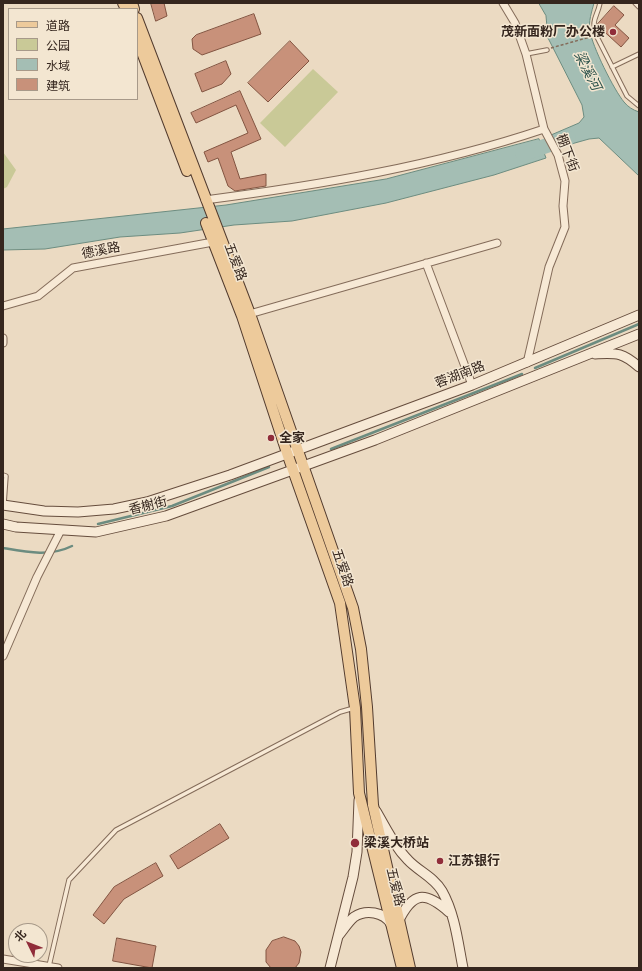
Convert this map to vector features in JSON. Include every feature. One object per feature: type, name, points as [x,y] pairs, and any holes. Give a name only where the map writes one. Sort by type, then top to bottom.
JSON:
[{"type":"main road","points":[[138,21],[201,200]]},
{"type":"main road","points":[[138,42],[201,200]]},
{"type":"main road","name":"五爱路","points":[[201,200],[298,449],[299,468],[340,603],[355,708],[360,793],[395,923]]},
{"type":"main road","name":"五爱路","points":[[246,315],[287,453],[299,468],[354,608],[361,649],[367,707],[373,805],[395,923]]},
{"type":"main road","name":"蓉湖南路","points":[[3,505],[65,512],[114,509],[147,502],[222,478],[472,385],[639,315]]},
{"type":"main road","points":[[299,468],[442,414],[639,334]]},
{"type":"main road","points":[[590,354],[615,354],[627,356],[639,367]]},
{"type":"main road","points":[[527,363],[532,377]]},
{"type":"main road","name":"香榭街","points":[[3,524],[16,527],[96,532],[166,516],[299,468]]},
{"type":"main road","points":[[330,968],[336,939],[353,877],[357,852],[360,793]]},
{"type":"main road","points":[[373,805],[397,848],[409,861],[429,876],[441,891],[450,913],[463,968]]},
{"type":"main road","points":[[402,968],[395,923],[411,902],[421,897],[430,898],[450,913]]},
{"type":"main road","points":[[336,939],[354,917],[363,914],[380,914],[395,923],[410,968]]},
{"type":"street","name":"棚下街","points":[[503,3],[515,23],[526,54],[544,129],[558,155],[565,181],[563,206],[565,227],[549,267],[527,363]]},
{"type":"street","points":[[201,200],[353,178],[491,147],[544,129]]},
{"type":"street","name":"德溪路","points":[[3,306],[38,296],[72,268],[214,236]]},
{"type":"street","points":[[246,315],[497,242]]},
{"type":"street","points":[[426,263],[472,385]]},
{"type":"street","points":[[3,338],[3,343]]},
{"type":"street","points":[[3,656],[55,540],[61,530]]},
{"type":"street","points":[[3,959],[58,968]]},
{"type":"lane","points":[[604,3],[599,5],[594,16],[593,27],[627,96],[639,106]]},
{"type":"lane","points":[[635,3],[639,7]]},
{"type":"lane","points":[[526,54],[546,50]]},
{"type":"lane","points":[[612,67],[639,54]]},
{"type":"lane","points":[[3,475],[6,476],[3,505]]},
{"type":"lane","points":[[49,966],[69,880],[116,830],[340,712],[355,708]]},
{"type":"path","points":[[546,50],[596,35]]},
{"type":"green space","points":[[313,69],[338,92],[285,147],[260,123]]},
{"type":"green space","points":[[3,152],[16,170],[7,187],[3,189]]},
{"type":"water","name":"梁溪河","points":[[539,3],[594,3],[590,17],[590,28],[595,47],[604,68],[624,102],[629,107],[639,112],[639,176],[599,138],[589,139],[557,148],[551,135],[579,123],[584,117],[582,105],[548,38],[546,16]]},
{"type":"water","points":[[539,139],[546,158],[494,175],[386,203],[292,221],[234,225],[180,233],[120,237],[45,249],[3,250],[3,229],[226,205],[386,179]]},
{"type":"building","points":[[151,3],[164,3],[167,16],[156,21]]},
{"type":"building","name":"茂新面粉厂办公楼","points":[[614,6],[624,15],[615,25],[629,38],[621,47],[597,25]]},
{"type":"building","points":[[254,14],[261,34],[202,55],[193,49],[192,39],[196,35]]},
{"type":"building","points":[[290,41],[309,61],[268,102],[248,83]]},
{"type":"building","points":[[226,61],[231,74],[222,84],[202,92],[195,74]]},
{"type":"building","points":[[240,91],[261,139],[231,152],[240,179],[266,174],[266,186],[235,191],[228,186],[218,158],[208,162],[204,152],[248,133],[236,105],[196,123],[191,113]]},
{"type":"building","points":[[220,824],[229,838],[178,869],[170,856]]},
{"type":"building","points":[[156,863],[163,876],[124,899],[104,924],[93,915],[114,887]]},
{"type":"building","points":[[284,937],[295,941],[299,946],[301,952],[299,963],[295,968],[271,968],[266,962],[266,950],[272,941]]},
{"type":"building","points":[[117,938],[156,946],[152,968],[113,961]]},
{"type":"waterway","points":[[523,154],[568,138]]},
{"type":"waterway","points":[[535,368],[639,324]]},
{"type":"waterway","points":[[331,449],[522,374]]},
{"type":"waterway","points":[[98,524],[172,506],[269,467]]},
{"type":"waterway","points":[[3,548],[47,553],[72,546]]},
{"type":"place","name":"茂新面粉厂办公楼","points":[[613,32]]},
{"type":"place","name":"全家","points":[[271,438]]},
{"type":"place","name":"梁溪大桥站","points":[[355,843]]},
{"type":"place","name":"江苏银行","points":[[440,861]]}]
